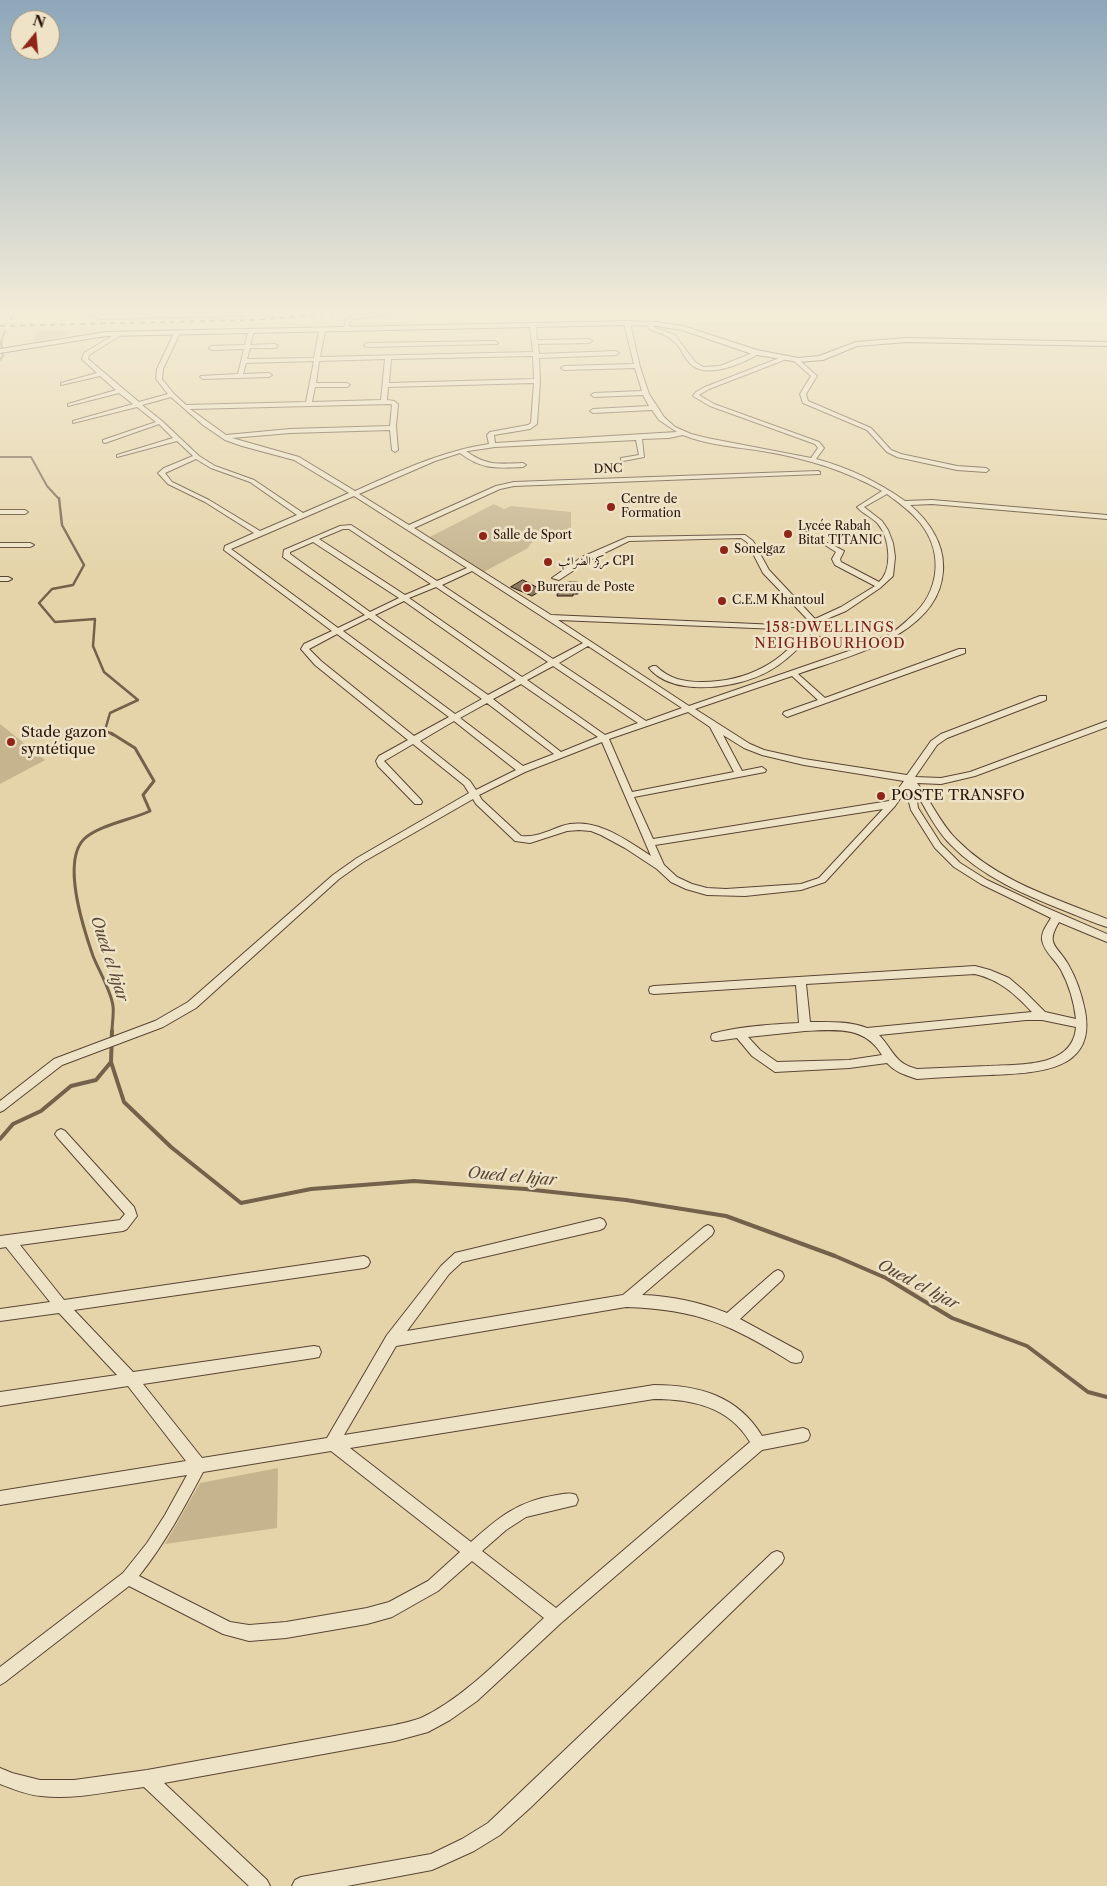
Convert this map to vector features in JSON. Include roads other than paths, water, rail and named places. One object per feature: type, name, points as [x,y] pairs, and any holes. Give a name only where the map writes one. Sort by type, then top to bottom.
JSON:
[{"type":"street","points":[[70,405],[84,401]]},
{"type":"street","points":[[134,401],[160,422],[197,457],[213,467],[252,481],[303,516]]},
{"type":"street","points":[[75,422],[152,401]]},
{"type":"street","points":[[179,401],[225,437],[238,443],[299,459],[549,617],[713,726],[747,746],[781,758],[908,778],[941,780],[972,774],[1107,724]]},
{"type":"street","points":[[186,407],[384,401]]},
{"type":"street","points":[[384,401],[395,403],[393,428],[395,450]]},
{"type":"street","points":[[492,445],[490,435],[492,433],[530,428],[534,424],[536,401]]},
{"type":"street","points":[[0,1107],[51,1066],[175,1017],[192,1005],[347,869],[474,794],[522,770],[604,738],[794,674],[882,641],[909,624],[922,612],[936,589],[939,578],[939,555],[935,540],[918,516],[888,491],[852,472],[813,459],[683,433],[672,427],[653,408],[649,401]]},
{"type":"street","points":[[705,401],[817,443],[821,448],[813,459]]},
{"type":"street","points":[[805,401],[869,429],[893,453],[947,467],[986,470]]},
{"type":"street","points":[[593,411],[653,408]]},
{"type":"street","points":[[105,441],[160,422]]},
{"type":"street","points":[[225,437],[283,431],[393,428]]},
{"type":"street","points":[[522,770],[454,717],[227,549],[231,544],[303,516],[433,460],[461,451],[492,445],[674,436],[683,433]]},
{"type":"street","points":[[623,459],[642,456],[639,438]]},
{"type":"street","points":[[119,456],[177,439]]},
{"type":"street","points":[[461,451],[485,466],[523,465]]},
{"type":"street","points":[[197,457],[166,469],[161,473],[170,483],[208,500],[259,533]]},
{"type":"street","name":"DNC","points":[[408,528],[498,487],[514,484],[818,473]]},
{"type":"street","points":[[549,617],[768,627],[814,622],[842,612],[879,585],[890,574],[890,548],[882,526],[860,507],[888,491]]},
{"type":"street","points":[[904,504],[932,502],[1107,517]]},
{"type":"street","points":[[0,512],[25,512]]},
{"type":"street","points":[[560,755],[488,699],[286,555],[288,550],[342,527],[351,527],[645,724]]},
{"type":"street","points":[[556,578],[585,559],[628,539],[743,536],[750,541],[766,571],[814,622]]},
{"type":"street","points":[[314,539],[404,598],[604,738],[660,867]]},
{"type":"street","points":[[827,544],[840,551],[836,558],[838,563],[879,585]]},
{"type":"street","points":[[0,545],[30,545]]},
{"type":"street","points":[[472,569],[370,614],[307,646],[306,651],[318,663],[467,783],[480,804],[520,840],[529,840],[572,827],[590,828],[610,836],[660,867],[676,883],[702,892],[716,893],[813,884],[831,873],[892,804],[930,746],[938,739],[1043,698]]},
{"type":"street","points":[[653,668],[666,679],[678,683],[712,684],[733,682],[770,669],[783,660],[803,639],[814,622]]},
{"type":"street","points":[[803,639],[882,641]]},
{"type":"street","points":[[418,802],[380,761],[414,739],[588,643]]},
{"type":"street","points":[[787,714],[962,651]]},
{"type":"street","points":[[794,674],[824,701]]},
{"type":"street","points":[[713,726],[739,774]]},
{"type":"street","points":[[629,795],[762,770]]},
{"type":"street","points":[[908,778],[914,808],[938,846],[956,865],[984,882],[1057,917],[1107,938]]},
{"type":"street","points":[[908,778],[918,789],[951,840],[978,865],[1017,886],[1107,923]]},
{"type":"street","points":[[650,844],[892,804]]},
{"type":"street","points":[[867,1032],[896,1066],[907,1072],[917,1074],[1037,1068],[1054,1063],[1069,1054],[1078,1045],[1082,1012],[1064,965],[1049,949],[1047,937],[1057,917]]},
{"type":"street","points":[[654,990],[975,970],[991,973],[1004,979],[1042,1016]]},
{"type":"street","points":[[801,981],[805,1028]]},
{"type":"street","points":[[716,1037],[805,1028],[843,1027],[867,1032],[957,1021],[1042,1016],[1081,1024]]},
{"type":"street","points":[[739,1034],[756,1053],[775,1067],[816,1066],[888,1058]]},
{"type":"street","points":[[5,1242],[123,1225],[130,1216],[130,1211],[61,1134]]},
{"type":"street","points":[[332,1443],[392,1340],[445,1270],[459,1257],[600,1224]]},
{"type":"street","points":[[626,1302],[708,1231]]},
{"type":"street","points":[[5,1242],[61,1306],[131,1380],[199,1466]]},
{"type":"street","points":[[0,1315],[364,1262]]},
{"type":"street","points":[[730,1319],[778,1276]]},
{"type":"street","points":[[392,1340],[626,1302],[652,1301],[704,1309],[730,1319],[756,1332],[796,1357]]},
{"type":"street","points":[[0,1398],[314,1352]]},
{"type":"street","points":[[0,1498],[654,1392],[677,1391],[696,1396],[730,1410],[744,1420],[758,1444]]},
{"type":"street","points":[[0,1776],[40,1788],[74,1788],[147,1778],[395,1733],[422,1726],[444,1714],[471,1695],[556,1618],[758,1444],[803,1435]]},
{"type":"street","points":[[332,1443],[556,1618]]},
{"type":"street","points":[[0,1677],[128,1578],[166,1527],[199,1466]]},
{"type":"street","points":[[128,1578],[228,1629],[249,1633],[286,1630],[367,1616],[392,1608],[433,1586],[501,1525],[523,1511],[546,1504],[571,1500]]},
{"type":"street","points":[[301,1886],[432,1862],[468,1845],[494,1829],[777,1558]]},
{"type":"street","points":[[147,1778],[261,1886]]},
{"type":"waterway","points":[[0,457],[31,457],[47,486],[59,499]]},
{"type":"waterway","points":[[59,498],[62,525],[84,565],[73,585],[52,589],[39,603],[55,622],[95,619],[93,646],[104,672],[138,700],[110,713],[105,730],[113,735]]},
{"type":"waterway","points":[[111,733],[135,748],[154,781],[143,795],[150,811],[106,826],[90,834],[84,839],[77,850],[74,863],[74,879],[80,914],[93,956],[112,1000],[112,1032]]},
{"type":"waterway","name":"Oued el hjar","points":[[111,1062],[112,1031]]},
{"type":"waterway","points":[[0,1139],[13,1124],[41,1111],[71,1086],[96,1080],[111,1062]]},
{"type":"waterway","name":"Oued el hjar","points":[[111,1062],[124,1102],[171,1147],[241,1203],[311,1189],[414,1181],[525,1189],[626,1200],[726,1216],[835,1256],[886,1278],[952,1318],[1027,1346],[1088,1392],[1107,1397]]},
{"type":"place","name":"Centre de Formation","points":[[611,507]]},
{"type":"place","name":"Lycée Rabah Bitat TITANIC","points":[[788,534]]},
{"type":"place","name":"Salle de Sport","points":[[483,536]]},
{"type":"place","name":"Sonelgaz","points":[[724,550]]},
{"type":"place","name":"مركز الضرائب CPI","points":[[548,562]]},
{"type":"place","name":"Burerau de Poste","points":[[527,588]]},
{"type":"place","name":"C.E.M Khantoul","points":[[722,601]]},
{"type":"place","name":"Stade gazon syntétique","points":[[11,742]]},
{"type":"place","name":"POSTE TRANSFO","points":[[881,796]]},
{"type":"district","name":"158 DWELLINGS NEIGHBOURHOOD","points":[[830,636]]}]
